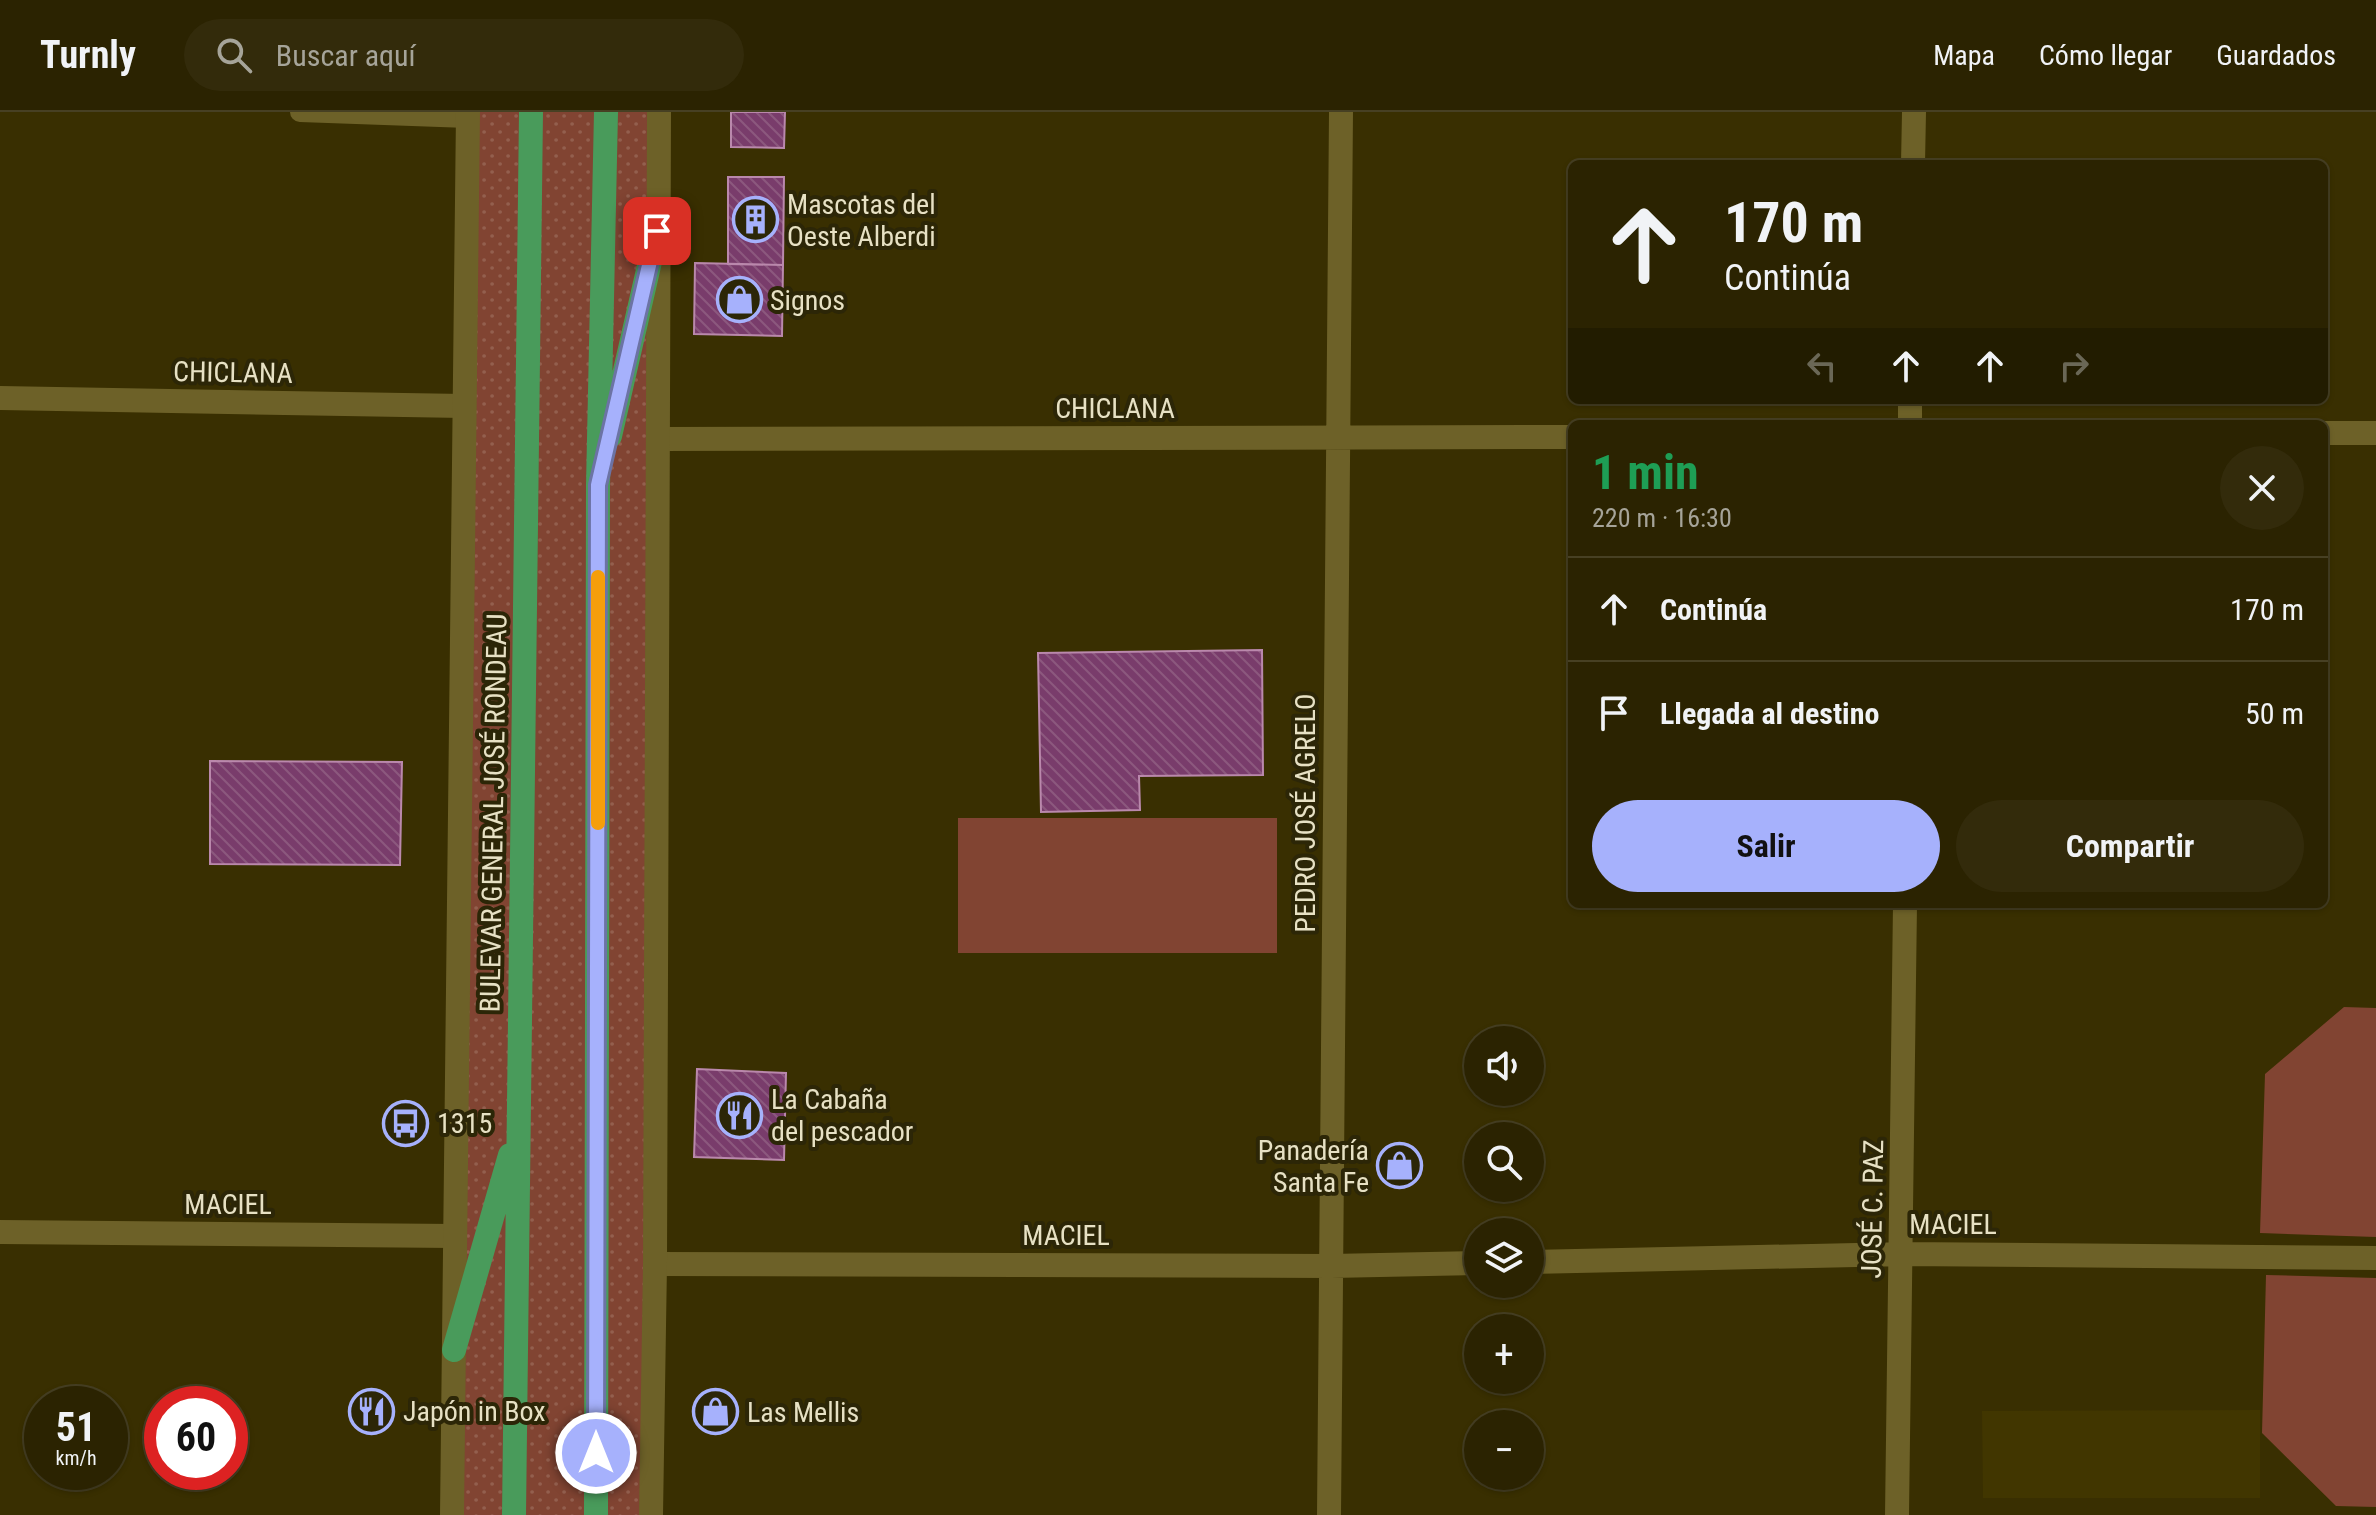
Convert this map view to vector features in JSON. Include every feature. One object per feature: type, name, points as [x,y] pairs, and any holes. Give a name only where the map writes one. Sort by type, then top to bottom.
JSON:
[{"type":"main road","name":"BULEVAR GENERAL JOSÉ RONDEAU","points":[[514,1515],[531,112]]},
{"type":"main road","points":[[596,1515],[598,485],[606,112]]},
{"type":"main road","points":[[598,485],[657,231]]},
{"type":"main road","points":[[454,1350],[519,1126]]},
{"type":"street","points":[[651,1515],[655,1264],[659,112]]},
{"type":"street","name":"PEDRO JOSÉ AGRELO","points":[[1329,1515],[1341,112]]},
{"type":"street","points":[[1913,160],[1914,112]]},
{"type":"street","name":"BULEVAR GENERAL JOSÉ RONDEAU","points":[[452,1515],[468,115]]},
{"type":"street","name":"CHICLANA","points":[[0,398],[464,406]]},
{"type":"street","points":[[2328,433],[2376,433]]},
{"type":"street","name":"CHICLANA","points":[[658,439],[1568,437]]},
{"type":"street","name":"JOSÉ C. PAZ","points":[[1897,1515],[1905,908]]},
{"type":"street","name":"MACIEL","points":[[0,1232],[455,1236]]},
{"type":"street","name":"MACIEL","points":[[1544,1262],[1901,1254],[2376,1258]]},
{"type":"street","name":"MACIEL","points":[[655,1264],[1331,1266],[1464,1263]]},
{"type":"lane","points":[[300,112],[468,115]]},
{"type":"shaded area","points":[[468,112],[659,112],[651,1515],[452,1515]]},
{"type":"shaded area","points":[[958,818],[1277,818],[1277,953],[958,953]]},
{"type":"shaded area","points":[[2344,1007],[2376,1008],[2376,1237],[2260,1233],[2265,1074]]},
{"type":"shaded area","points":[[2266,1275],[2376,1278],[2376,1507],[2336,1506],[2262,1433]]},
{"type":"shaded area","points":[[2260,1410],[2260,1498],[1983,1498],[1982,1411]]},
{"type":"building","points":[[731,112],[785,112],[784,148],[731,147]]},
{"type":"building","name":"Mascotas del Oeste Alberdi","points":[[728,177],[784,177],[783,265],[728,264]]},
{"type":"building","name":"Signos","points":[[695,263],[783,265],[782,336],[694,334]]},
{"type":"building","points":[[1262,650],[1263,775],[1139,776],[1140,810],[1041,812],[1038,653]]},
{"type":"building","points":[[210,761],[402,762],[400,865],[210,864]]},
{"type":"building","name":"La Cabaña del pescador","points":[[697,1069],[786,1073],[784,1160],[694,1157]]},
{"type":"slow traffic","points":[[598,577],[598,823]]},
{"type":"place","name":"Mascotas del Oeste Alberdi","points":[[756,220]]},
{"type":"place","name":"Signos","points":[[739,300]]},
{"type":"place","name":"La Cabaña del pescador","points":[[740,1115]]},
{"type":"place","name":"1315","points":[[406,1123]]},
{"type":"place","name":"Panadería Santa Fe","points":[[1400,1166]]},
{"type":"place","name":"Japón in Box","points":[[372,1411]]},
{"type":"place","name":"Las Mellis","points":[[716,1412]]},
{"type":"route","points":[[596,1453],[598,485],[657,231]]}]
